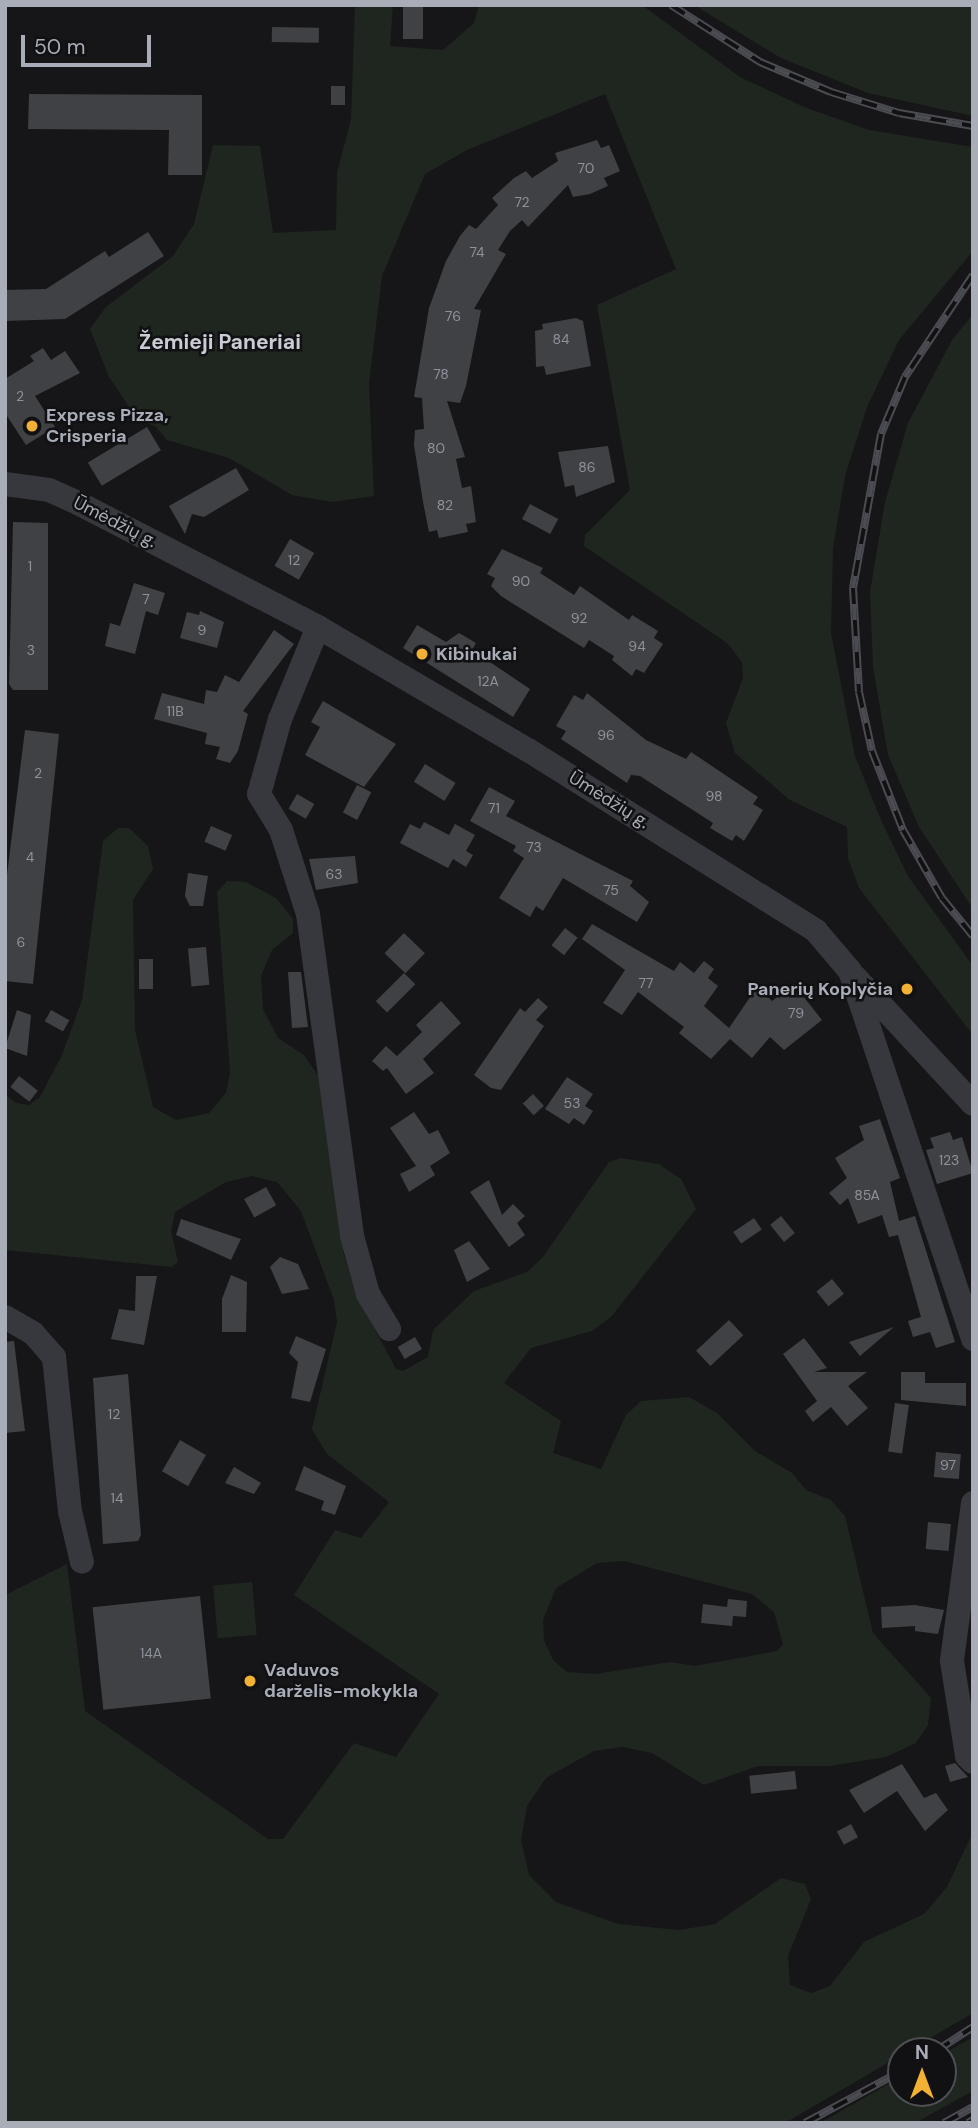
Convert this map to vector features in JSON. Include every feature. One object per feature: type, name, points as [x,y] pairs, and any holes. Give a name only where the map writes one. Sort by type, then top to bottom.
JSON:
[{"type":"street","name":"Ūmėdžių g.","points":[[5,484],[49,490],[78,503],[318,627],[803,920],[850,971],[973,1339]]},
{"type":"street","points":[[318,627],[281,719],[258,794],[281,830],[309,914],[352,1236],[368,1294],[389,1329]]},
{"type":"street","points":[[850,971],[973,1104]]},
{"type":"street","points":[[5,1318],[33,1333],[54,1357],[70,1511],[82,1562]]},
{"type":"street","points":[[973,1503],[955,1604],[952,1661],[967,1756],[973,1762]]},
{"type":"shaded area","points":[[355,5],[393,5],[390,46],[443,50],[474,23],[479,5],[642,5],[740,77],[804,107],[869,130],[973,147],[973,251],[899,340],[867,407],[845,476],[833,548],[831,633],[855,756],[881,820],[908,876],[973,966],[973,1035],[859,888],[848,858],[847,827],[790,800],[735,753],[726,723],[743,678],[742,662],[727,643],[584,546],[585,535],[630,490],[597,305],[676,269],[605,94],[467,150],[425,174],[382,276],[369,384],[374,496],[332,502],[292,495],[229,458],[167,440],[155,426],[138,420],[109,377],[90,329],[106,307],[173,256],[194,224],[213,145],[260,146],[273,233],[336,230],[337,173],[351,119]]},
{"type":"shaded area","points":[[694,5],[973,5],[973,116],[868,93],[781,58]]},
{"type":"shaded area","points":[[973,314],[973,909],[919,827],[888,755],[873,667],[870,592],[885,502],[908,423],[952,340]]},
{"type":"shaded area","points":[[118,828],[129,828],[148,846],[153,869],[133,900],[135,1030],[153,1107],[176,1120],[209,1113],[226,1093],[230,1073],[217,892],[227,881],[246,882],[276,898],[293,919],[293,933],[272,950],[261,976],[263,1009],[278,1038],[304,1055],[319,1077],[344,1255],[355,1292],[396,1369],[403,1371],[428,1357],[433,1330],[474,1291],[527,1272],[543,1257],[609,1162],[621,1158],[659,1164],[681,1179],[696,1209],[611,1317],[592,1331],[531,1348],[504,1383],[561,1421],[553,1453],[601,1469],[626,1415],[641,1401],[689,1397],[717,1413],[755,1451],[792,1473],[806,1490],[831,1500],[845,1516],[873,1633],[931,1698],[928,1725],[916,1743],[886,1757],[830,1766],[758,1766],[704,1785],[652,1753],[623,1747],[594,1751],[546,1778],[527,1806],[521,1840],[529,1875],[556,1902],[618,1924],[679,1930],[715,1924],[781,1878],[805,1884],[811,1899],[788,1956],[790,1985],[811,1993],[830,1986],[864,1942],[924,1914],[947,1887],[973,1832],[973,2013],[932,2037],[887,2037],[887,2063],[785,2123],[5,2123],[5,1595],[67,1564],[85,1711],[268,1839],[283,1839],[354,1743],[396,1757],[439,1694],[294,1595],[335,1530],[361,1538],[389,1502],[327,1454],[312,1429],[337,1322],[334,1300],[301,1211],[277,1182],[252,1176],[226,1182],[175,1212],[171,1231],[178,1262],[172,1267],[5,1250],[5,1094],[16,1103],[29,1105],[40,1097],[62,1055],[82,1000],[103,841]],"holes":[[[624,1561],[752,1594],[774,1612],[783,1644],[777,1651],[695,1666],[670,1662],[595,1674],[567,1672],[553,1660],[544,1640],[543,1620],[556,1588],[597,1563]]]},
{"type":"shaded area","points":[[252,1582],[257,1635],[218,1638],[213,1585]]},
{"type":"shaded area","points":[[973,2037],[973,2091],[957,2100],[957,2046]]},
{"type":"shaded area","points":[[887,2085],[887,2107],[944,2107],[915,2123],[820,2123]]},
{"type":"building","points":[[403,5],[423,5],[423,39],[403,39]]},
{"type":"building","points":[[272,27],[319,28],[319,43],[272,42]]},
{"type":"building","points":[[331,86],[345,86],[345,105],[331,105]]},
{"type":"building","points":[[29,94],[202,95],[202,175],[168,175],[169,130],[28,129]]},
{"type":"building","points":[[597,140],[601,148],[609,145],[620,171],[604,178],[608,186],[590,194],[573,197],[568,185],[528,227],[522,220],[510,231],[498,250],[506,254],[474,309],[481,310],[466,386],[460,403],[447,401],[465,457],[456,459],[462,488],[471,486],[476,522],[466,524],[468,532],[439,538],[437,530],[429,532],[423,502],[414,445],[415,430],[424,429],[422,398],[414,397],[429,308],[446,261],[469,225],[476,229],[498,205],[492,198],[514,178],[526,171],[532,178],[558,161],[555,153]]},
{"type":"building","points":[[148,232],[164,256],[65,319],[5,321],[5,290],[46,289],[105,251],[109,257]]},
{"type":"building","points":[[576,318],[583,321],[591,366],[546,375],[544,366],[536,367],[535,331],[543,329],[542,324]]},
{"type":"building","points":[[43,348],[51,360],[65,351],[80,373],[35,396],[55,427],[26,445],[5,413],[5,379],[34,361],[30,356]]},
{"type":"building","points":[[147,427],[161,450],[102,486],[88,463]]},
{"type":"building","points":[[608,446],[615,482],[576,497],[574,485],[565,487],[558,452]]},
{"type":"building","points":[[236,468],[249,490],[204,517],[192,514],[185,534],[169,506]]},
{"type":"building","points":[[530,504],[558,519],[550,534],[522,519]]},
{"type":"building","points":[[13,522],[48,523],[48,690],[13,690],[9,684]]},
{"type":"building","points":[[290,539],[314,553],[299,580],[274,566]]},
{"type":"building","points":[[502,549],[543,568],[540,573],[574,595],[580,586],[629,620],[632,615],[658,631],[654,638],[663,644],[644,673],[636,669],[632,676],[612,660],[614,656],[589,640],[584,648],[501,596],[491,586],[495,578],[487,574]]},
{"type":"building","points":[[134,583],[165,593],[158,615],[146,611],[135,654],[105,646],[110,623],[120,626]]},
{"type":"building","points":[[200,611],[224,622],[217,648],[180,638],[187,612],[199,615]]},
{"type":"building","points":[[417,625],[446,642],[459,633],[476,643],[472,650],[530,689],[513,717],[403,648]]},
{"type":"building","points":[[274,630],[294,644],[243,711],[248,714],[238,751],[230,763],[216,759],[220,747],[205,744],[207,733],[154,719],[162,693],[204,704],[206,690],[217,692],[225,675],[239,682]]},
{"type":"building","points":[[587,693],[646,740],[686,759],[691,752],[758,797],[753,804],[763,810],[744,841],[736,835],[732,841],[710,828],[713,823],[640,776],[631,775],[627,783],[561,739],[566,731],[556,726],[574,695],[583,700]]},
{"type":"building","points":[[323,701],[396,744],[364,787],[305,755],[320,727],[311,722]]},
{"type":"building","points":[[25,730],[59,734],[33,984],[5,981],[5,891]]},
{"type":"building","points":[[425,764],[456,783],[444,801],[414,782]]},
{"type":"building","points":[[357,785],[371,792],[357,820],[343,813]]},
{"type":"building","points":[[489,787],[515,801],[506,816],[633,881],[630,886],[649,902],[637,922],[563,878],[543,911],[536,906],[530,917],[499,898],[524,858],[513,851],[516,846],[470,821]]},
{"type":"building","points":[[297,794],[314,804],[306,819],[288,809]]},
{"type":"building","points":[[424,822],[449,835],[455,824],[475,835],[466,851],[473,855],[466,867],[453,859],[448,868],[400,843],[410,824],[420,829]]},
{"type":"building","points":[[211,826],[232,835],[226,851],[204,842]]},
{"type":"building","points":[[355,856],[358,883],[316,890],[309,859]]},
{"type":"building","points":[[188,873],[208,876],[203,906],[190,906],[185,896]]},
{"type":"building","points":[[592,924],[674,971],[680,962],[694,973],[704,961],[714,969],[708,978],[718,986],[704,1006],[729,1028],[757,987],[772,1001],[786,990],[792,997],[799,991],[822,1020],[784,1050],[770,1037],[752,1058],[730,1039],[711,1059],[679,1033],[684,1027],[638,992],[622,1015],[603,1003],[625,970],[582,939]]},
{"type":"building","points":[[565,928],[578,938],[564,955],[551,945]]},
{"type":"building","points":[[404,933],[425,953],[405,973],[385,953]]},
{"type":"building","points":[[206,947],[209,985],[191,986],[188,949]]},
{"type":"building","points":[[139,959],[153,959],[153,989],[139,989]]},
{"type":"building","points":[[288,972],[301,972],[308,1027],[292,1028]]},
{"type":"building","points":[[404,973],[415,984],[387,1013],[376,1001]]},
{"type":"building","points":[[538,998],[548,1007],[536,1020],[544,1026],[501,1090],[491,1088],[474,1075],[520,1008],[525,1012]]},
{"type":"building","points":[[441,1001],[461,1023],[423,1059],[434,1073],[406,1094],[387,1068],[383,1071],[372,1061],[386,1046],[397,1056],[422,1032],[416,1025]]},
{"type":"building","points":[[17,1010],[31,1015],[27,1056],[5,1048]]},
{"type":"building","points":[[51,1010],[69,1020],[63,1032],[45,1021]]},
{"type":"building","points":[[19,1076],[38,1091],[29,1102],[10,1087]]},
{"type":"building","points":[[567,1077],[593,1094],[585,1106],[593,1111],[584,1125],[574,1118],[569,1124],[545,1109]]},
{"type":"building","points":[[533,1094],[544,1106],[534,1115],[523,1104]]},
{"type":"building","points":[[414,1112],[429,1134],[438,1130],[450,1153],[430,1166],[435,1175],[409,1192],[400,1174],[416,1166],[390,1128]]},
{"type":"building","points":[[880,1119],[900,1178],[890,1182],[899,1221],[915,1216],[955,1342],[936,1348],[930,1332],[913,1337],[908,1321],[921,1317],[898,1235],[889,1237],[882,1215],[858,1224],[848,1198],[840,1205],[829,1193],[847,1178],[835,1158],[864,1140],[859,1126]]},
{"type":"building","points":[[950,1132],[953,1140],[962,1137],[973,1173],[937,1184],[926,1150],[934,1148],[930,1138]]},
{"type":"building","points":[[489,1180],[502,1215],[513,1204],[525,1216],[517,1223],[525,1235],[509,1247],[470,1192]]},
{"type":"building","points":[[266,1187],[276,1205],[254,1217],[244,1199]]},
{"type":"building","points":[[781,1216],[795,1233],[784,1242],[770,1225]]},
{"type":"building","points":[[754,1218],[762,1230],[741,1244],[733,1232]]},
{"type":"building","points":[[181,1219],[241,1239],[231,1260],[176,1235]]},
{"type":"building","points":[[469,1241],[490,1269],[467,1282],[454,1250]]},
{"type":"building","points":[[280,1257],[298,1264],[309,1289],[282,1294],[270,1267]]},
{"type":"building","points":[[231,1275],[247,1282],[246,1332],[222,1332],[222,1299]]},
{"type":"building","points":[[136,1276],[157,1276],[144,1345],[111,1339],[119,1309],[135,1311]]},
{"type":"building","points":[[832,1279],[844,1294],[828,1306],[816,1292]]},
{"type":"building","points":[[729,1320],[743,1335],[710,1366],[696,1351]]},
{"type":"building","points":[[894,1327],[860,1356],[849,1342]]},
{"type":"building","points":[[296,1336],[326,1349],[310,1402],[291,1398],[298,1362],[289,1353]]},
{"type":"building","points":[[415,1337],[422,1349],[405,1359],[398,1347]]},
{"type":"building","points":[[804,1338],[827,1368],[814,1372],[867,1372],[848,1386],[868,1408],[847,1426],[831,1407],[813,1422],[805,1411],[817,1401],[783,1354]]},
{"type":"building","points":[[14,1341],[25,1431],[5,1433],[5,1342]]},
{"type":"building","points":[[901,1372],[925,1372],[925,1383],[966,1383],[966,1406],[901,1400]]},
{"type":"building","points":[[128,1374],[141,1535],[138,1541],[103,1544],[93,1378]]},
{"type":"building","points":[[895,1403],[909,1405],[902,1453],[888,1452]]},
{"type":"building","points":[[180,1440],[206,1455],[188,1486],[162,1471]]},
{"type":"building","points":[[936,1452],[961,1454],[959,1479],[934,1477]]},
{"type":"building","points":[[304,1466],[346,1486],[335,1515],[321,1510],[324,1501],[295,1490]]},
{"type":"building","points":[[234,1467],[261,1483],[254,1494],[225,1483]]},
{"type":"building","points":[[928,1522],[951,1524],[949,1551],[926,1549]]},
{"type":"building","points":[[200,1596],[211,1698],[103,1710],[93,1607]]},
{"type":"building","points":[[728,1599],[747,1601],[746,1617],[733,1616],[732,1626],[701,1623],[703,1604],[727,1607]]},
{"type":"building","points":[[915,1605],[944,1610],[938,1634],[915,1631],[915,1626],[882,1628],[881,1607]]},
{"type":"building","points":[[955,1763],[968,1777],[950,1782],[945,1766]]},
{"type":"building","points":[[902,1764],[924,1798],[936,1793],[948,1810],[925,1831],[897,1791],[864,1813],[849,1790]]},
{"type":"building","points":[[795,1771],[797,1789],[751,1794],[749,1776]]},
{"type":"building","points":[[851,1824],[858,1837],[844,1845],[837,1832]]},
{"type":"railway","points":[[671,5],[760,62],[831,92],[899,113],[973,126]]},
{"type":"railway","points":[[973,275],[905,377],[881,434],[853,588],[859,692],[872,751],[903,830],[942,898],[973,936]]},
{"type":"railway","points":[[957,2037],[973,2027]]},
{"type":"railway","points":[[805,2123],[887,2079]]},
{"type":"railway","points":[[944,2123],[973,2107]]},
{"type":"railway","points":[[968,2123],[973,2120]]},
{"type":"place","name":"Express Pizza, Crisperia","points":[[32,426]]},
{"type":"place","name":"Kibinukai","points":[[422,654]]},
{"type":"place","name":"Panerių Koplyčia","points":[[907,989]]},
{"type":"place","name":"Vaduvos darželis-mokykla","points":[[250,1681]]},
{"type":"district","name":"Žemieji Paneriai","points":[[220,342]]}]
